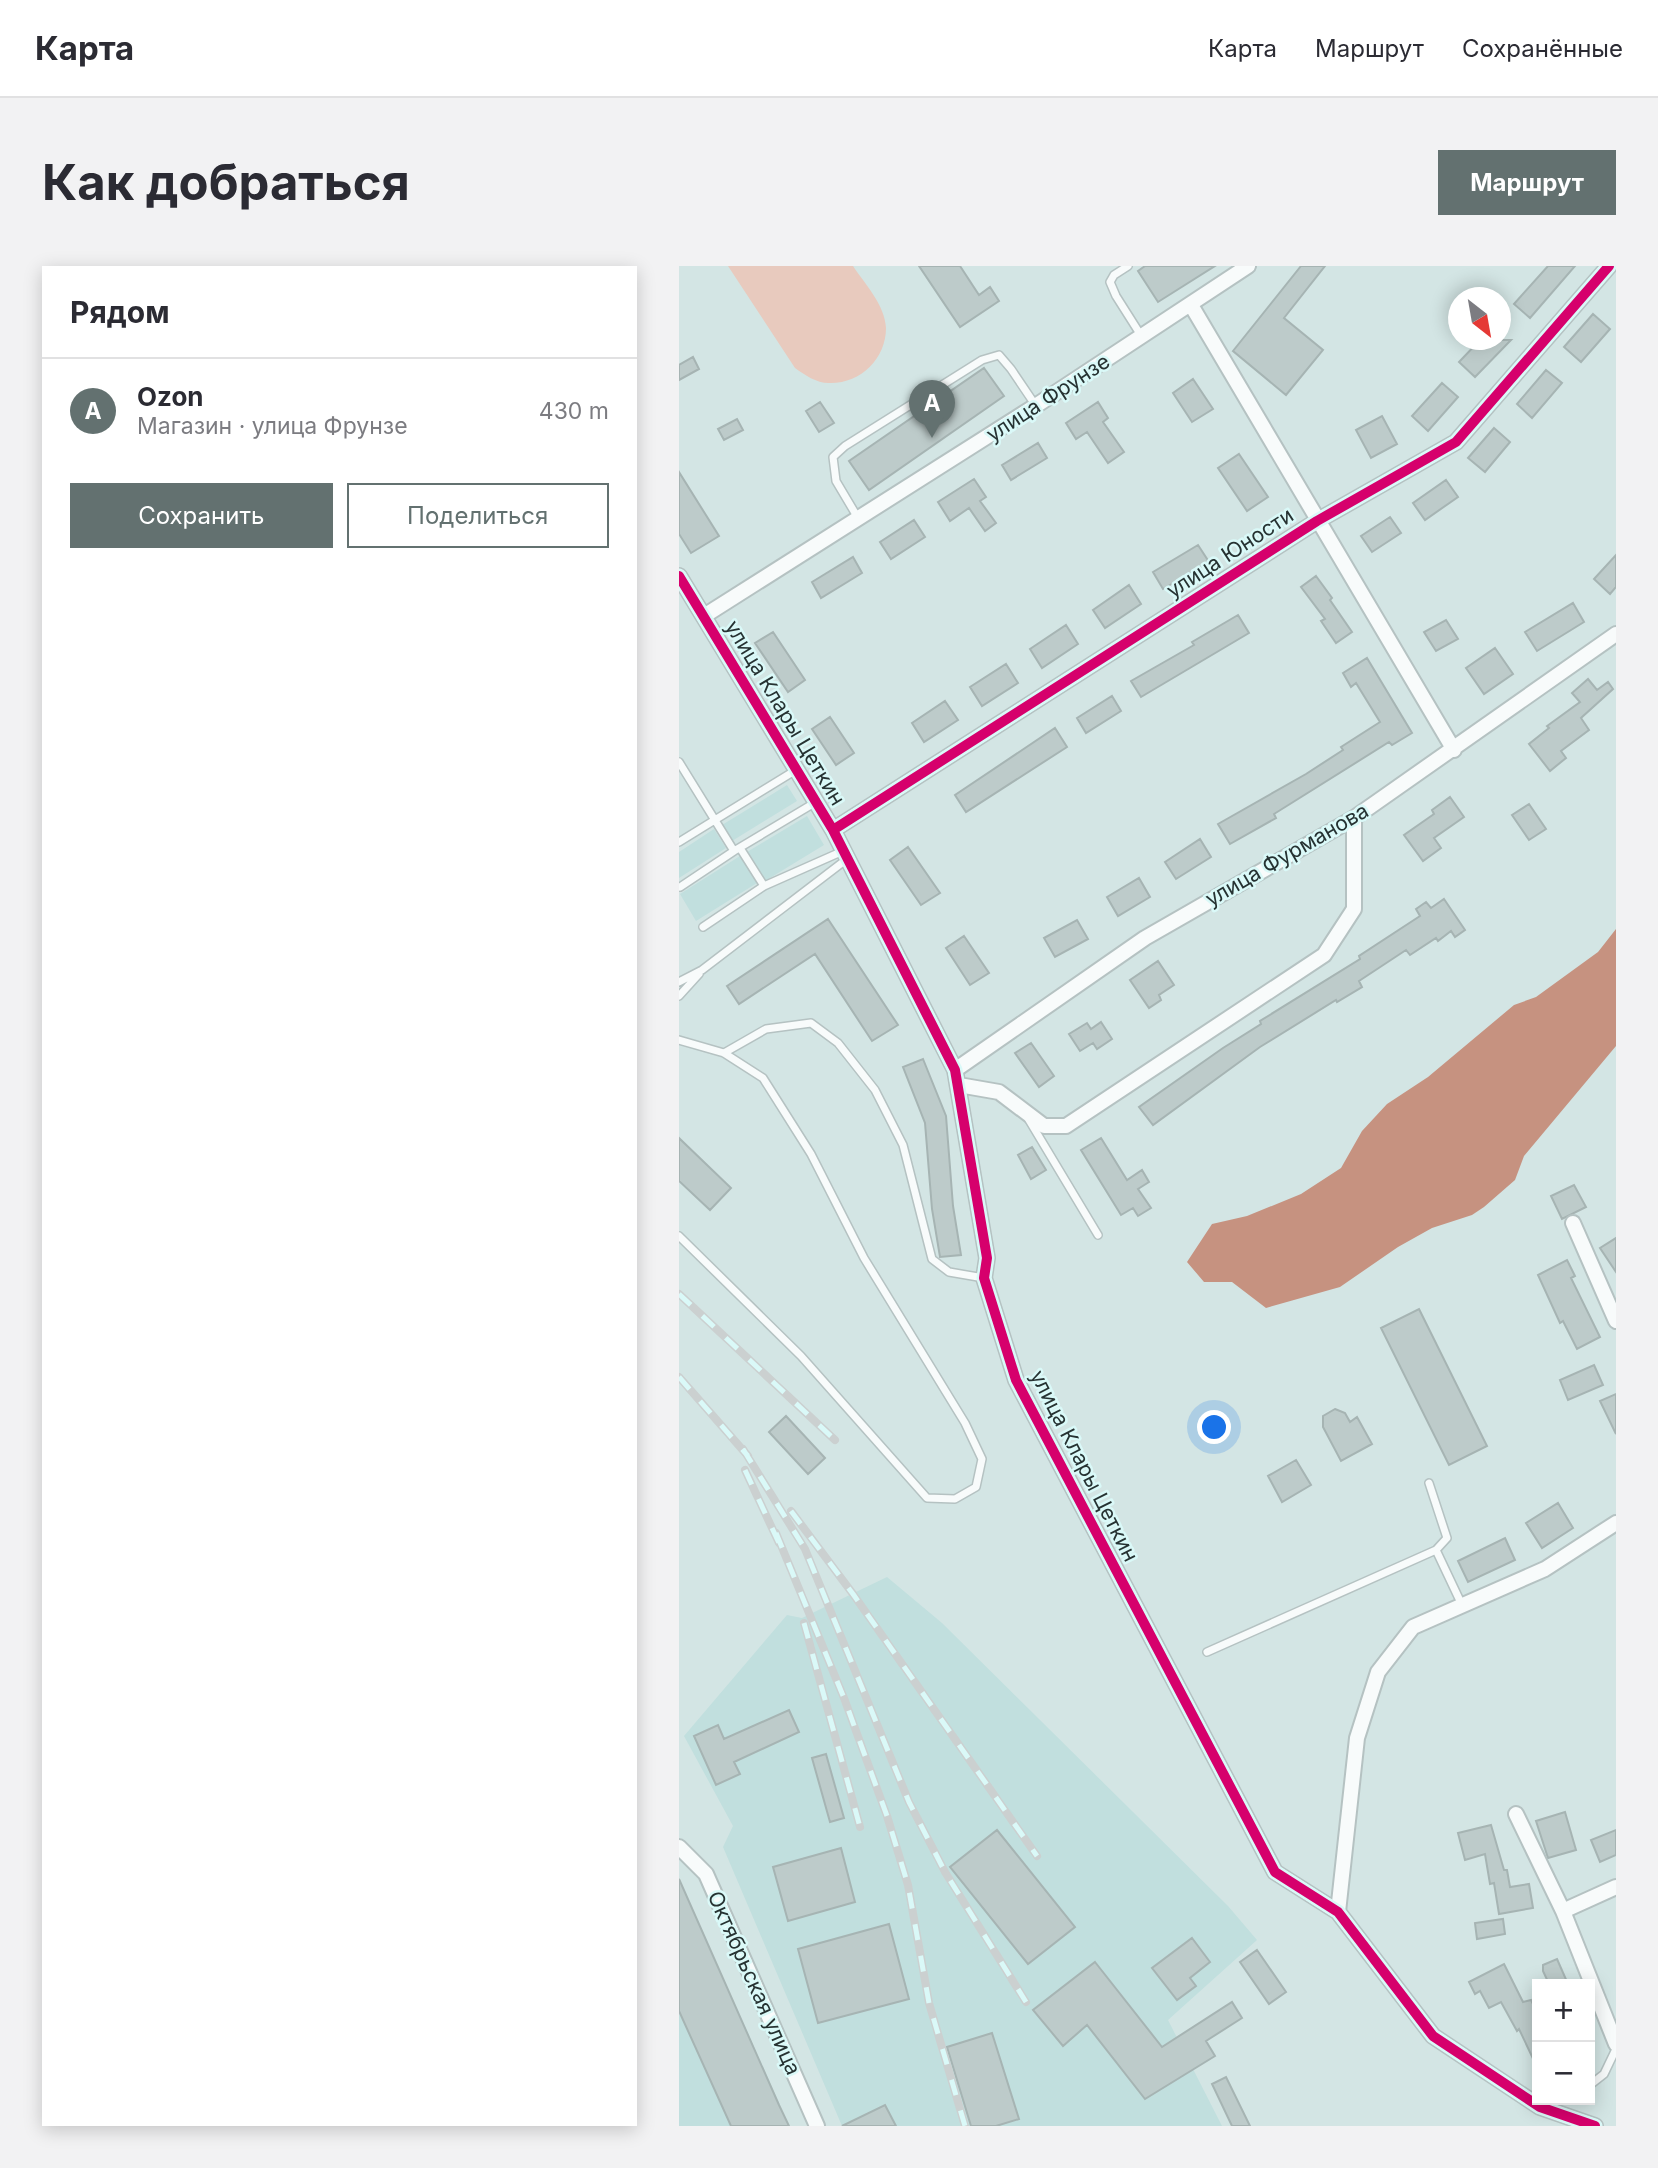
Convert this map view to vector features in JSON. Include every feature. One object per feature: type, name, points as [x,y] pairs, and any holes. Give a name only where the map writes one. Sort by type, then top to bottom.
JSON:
[{"type":"street","name":"улица Фрунзе","points":[[704,616],[1036,406],[1248,266]]},
{"type":"street","name":"улица Юности","points":[[833,830],[1317,521],[1456,442],[1609,266]]},
{"type":"street","points":[[1191,305],[1454,750]]},
{"type":"street","name":"улица Клары Цеткин","points":[[679,576],[833,830],[955,1070],[987,1258],[984,1278],[1016,1380],[1275,1872],[1338,1912],[1433,2036],[1540,2107],[1595,2126]]},
{"type":"street","name":"улица Фурманова","points":[[955,1070],[1145,938],[1355,818],[1616,634]]},
{"type":"street","points":[[959,1085],[999,1091],[1044,1126],[1066,1126],[1324,954],[1354,909],[1355,818]]},
{"type":"street","points":[[1573,1223],[1616,1321]]},
{"type":"street","points":[[1338,1912],[1357,1738],[1378,1672],[1413,1627],[1545,1569],[1616,1523]]},
{"type":"street","points":[[1582,1544],[1616,1535]]},
{"type":"street","points":[[1516,1814],[1563,1910],[1616,2043]]},
{"type":"street","name":"Октябрьская улица","points":[[679,1847],[706,1874],[817,2126]]},
{"type":"street","points":[[1563,1910],[1616,1887]]},
{"type":"lane","points":[[1128,266],[1114,275],[1110,282],[1142,337]]},
{"type":"lane","points":[[859,519],[836,481],[833,457],[845,446],[982,360],[999,355],[1036,406]]},
{"type":"lane","points":[[679,762],[715,820],[764,886]]},
{"type":"lane","points":[[679,842],[797,770]]},
{"type":"lane","points":[[680,887],[816,802]]},
{"type":"lane","points":[[703,927],[764,886],[845,855]]},
{"type":"lane","points":[[679,996],[702,971],[845,855]]},
{"type":"lane","points":[[679,982],[702,971]]},
{"type":"lane","points":[[724,1053],[766,1029],[811,1023],[838,1043],[875,1090],[903,1145],[932,1259],[949,1272],[984,1278]]},
{"type":"lane","points":[[679,1040],[724,1053],[763,1078],[811,1154],[864,1258],[971,1435],[982,1460],[976,1487],[955,1499],[927,1498],[801,1356],[679,1236]]},
{"type":"lane","points":[[1025,1113],[1098,1235]]},
{"type":"lane","points":[[1207,1652],[1436,1550],[1447,1538],[1429,1483]]},
{"type":"lane","points":[[1436,1550],[1462,1605]]},
{"type":"lane","points":[[1595,2081],[1604,2074],[1616,2049]]},
{"type":"lane","points":[[1540,2107],[1546,2105]]},
{"type":"shaded area","points":[[728,266],[853,266],[874,295],[885,319],[885,339],[876,359],[861,374],[840,382],[820,382],[795,368]]},
{"type":"shaded area","points":[[787,785],[797,801],[732,841],[722,825]]},
{"type":"shaded area","points":[[807,816],[824,845],[765,881],[747,852]]},
{"type":"shaded area","points":[[714,829],[726,848],[679,878],[679,852]]},
{"type":"shaded area","points":[[740,856],[757,883],[696,921],[680,894]]},
{"type":"shaded area","points":[[1616,929],[1616,1046],[1524,1156],[1515,1180],[1484,1207],[1472,1215],[1432,1228],[1398,1247],[1340,1287],[1266,1308],[1232,1282],[1204,1282],[1187,1262],[1212,1224],[1247,1216],[1301,1194],[1341,1168],[1362,1131],[1387,1104],[1428,1077],[1514,1005],[1536,997],[1598,952]]},
{"type":"shaded area","points":[[887,1577],[942,1623],[1228,1906],[1257,1940],[1168,2020],[1222,2126],[842,2126],[723,1847],[733,1826],[684,1736],[787,1615],[802,1618]]},
{"type":"shaded area","points":[[679,1879],[780,2105],[758,2126],[679,2126]]},
{"type":"building","points":[[919,266],[960,266],[979,295],[990,287],[999,301],[960,327]]},
{"type":"building","points":[[1145,266],[1215,266],[1158,302],[1138,271]]},
{"type":"building","points":[[1301,266],[1325,266],[1284,318],[1323,350],[1286,395],[1233,351]]},
{"type":"building","points":[[1548,266],[1575,266],[1530,318],[1514,304]]},
{"type":"building","points":[[1593,314],[1610,329],[1581,362],[1564,347]]},
{"type":"building","points":[[1470,350],[1501,350],[1475,377],[1459,362]]},
{"type":"building","points":[[693,357],[699,369],[679,380],[679,365]]},
{"type":"building","points":[[984,368],[1004,396],[869,490],[849,461]]},
{"type":"building","points":[[1546,370],[1562,383],[1532,418],[1517,404]]},
{"type":"building","points":[[1193,379],[1213,409],[1192,422],[1173,393]]},
{"type":"building","points":[[1442,383],[1458,397],[1428,431],[1412,416]]},
{"type":"building","points":[[820,402],[834,423],[819,432],[806,411]]},
{"type":"building","points":[[1098,402],[1108,418],[1103,422],[1124,452],[1108,463],[1087,432],[1076,439],[1066,423]]},
{"type":"building","points":[[1382,416],[1397,444],[1371,458],[1356,430]]},
{"type":"building","points":[[737,419],[743,430],[724,440],[718,429]]},
{"type":"building","points":[[1494,428],[1510,442],[1485,472],[1468,458]]},
{"type":"building","points":[[1038,443],[1047,458],[1011,480],[1002,465]]},
{"type":"building","points":[[1239,454],[1268,497],[1247,511],[1218,468]]},
{"type":"building","points":[[679,472],[719,536],[691,553],[679,534]]},
{"type":"building","points":[[974,479],[986,497],[980,501],[996,523],[985,531],[969,508],[950,521],[938,502]]},
{"type":"building","points":[[1446,480],[1458,497],[1425,520],[1413,503]]},
{"type":"building","points":[[1390,517],[1401,533],[1372,552],[1361,536]]},
{"type":"building","points":[[914,520],[925,537],[891,559],[880,542]]},
{"type":"building","points":[[1198,545],[1209,562],[1163,589],[1153,572]]},
{"type":"building","points":[[1616,555],[1616,587],[1610,594],[1594,579]]},
{"type":"building","points":[[853,557],[862,573],[821,598],[812,582]]},
{"type":"building","points":[[1316,576],[1352,632],[1336,643],[1321,621],[1325,619],[1301,587]]},
{"type":"building","points":[[1129,585],[1141,604],[1105,628],[1093,610]]},
{"type":"building","points":[[1573,603],[1584,622],[1537,651],[1525,632]]},
{"type":"building","points":[[1238,615],[1249,633],[1141,697],[1131,681],[1194,645],[1192,642]]},
{"type":"building","points":[[1446,620],[1458,639],[1436,651],[1424,632]]},
{"type":"building","points":[[1066,625],[1078,644],[1042,668],[1030,649]]},
{"type":"building","points":[[773,632],[805,680],[788,692],[755,643]]},
{"type":"building","points":[[1495,648],[1513,674],[1484,694],[1466,668]]},
{"type":"building","points":[[1367,658],[1412,733],[1392,745],[1389,742],[1274,814],[1276,818],[1230,844],[1218,824],[1306,774],[1380,722],[1356,683],[1351,687],[1343,673]]},
{"type":"building","points":[[1006,664],[1018,683],[982,706],[970,687]]},
{"type":"building","points":[[1588,679],[1597,690],[1608,682],[1613,689],[1581,718],[1589,730],[1561,751],[1566,758],[1550,771],[1529,744],[1549,728],[1547,726],[1580,702],[1572,693]]},
{"type":"building","points":[[1112,696],[1121,711],[1086,733],[1077,718]]},
{"type":"building","points":[[945,701],[958,720],[924,742],[912,723]]},
{"type":"building","points":[[830,717],[854,753],[836,765],[812,729]]},
{"type":"building","points":[[1055,728],[1067,747],[966,812],[955,795]]},
{"type":"building","points":[[1450,797],[1464,817],[1434,838],[1441,848],[1423,861],[1404,835],[1434,814],[1432,810]]},
{"type":"building","points":[[1529,804],[1546,829],[1529,840],[1512,815]]},
{"type":"building","points":[[1200,839],[1211,857],[1176,879],[1165,862]]},
{"type":"building","points":[[908,847],[940,893],[921,905],[890,860]]},
{"type":"building","points":[[1139,878],[1150,897],[1118,916],[1107,897]]},
{"type":"building","points":[[1444,899],[1465,930],[1455,937],[1451,931],[1410,955],[1406,950],[1359,981],[1362,987],[1260,1047],[1153,1125],[1139,1107],[1261,1024],[1260,1021],[1360,959],[1359,956],[1420,916],[1416,909],[1426,902],[1431,908]]},
{"type":"building","points":[[828,919],[898,1025],[872,1041],[815,954],[739,1004],[727,986]]},
{"type":"building","points":[[1077,920],[1088,939],[1055,957],[1044,938]]},
{"type":"building","points":[[964,936],[989,973],[970,985],[946,948]]},
{"type":"building","points":[[1158,961],[1174,985],[1159,995],[1161,1000],[1149,1008],[1130,980]]},
{"type":"building","points":[[1101,1022],[1112,1039],[1097,1049],[1093,1043],[1080,1051],[1069,1034],[1087,1023],[1091,1029]]},
{"type":"building","points":[[1031,1043],[1054,1076],[1039,1087],[1015,1053]]},
{"type":"building","points":[[923,1059],[946,1116],[953,1206],[961,1255],[940,1257],[932,1209],[925,1123],[903,1067]]},
{"type":"building","points":[[679,1138],[731,1188],[710,1210],[679,1181]]},
{"type":"building","points":[[1101,1138],[1127,1180],[1142,1170],[1149,1182],[1138,1189],[1151,1208],[1138,1216],[1133,1208],[1121,1215],[1081,1150]]},
{"type":"building","points":[[1032,1147],[1046,1170],[1031,1179],[1018,1155]]},
{"type":"building","points":[[1574,1185],[1586,1207],[1562,1219],[1551,1196]]},
{"type":"building","points":[[1616,1238],[1616,1272],[1600,1248]]},
{"type":"building","points":[[1567,1260],[1575,1276],[1571,1278],[1600,1337],[1577,1349],[1563,1321],[1560,1323],[1538,1275]]},
{"type":"building","points":[[1419,1309],[1487,1446],[1449,1465],[1381,1328]]},
{"type":"building","points":[[1594,1365],[1603,1385],[1568,1400],[1560,1380]]},
{"type":"building","points":[[1616,1394],[1616,1434],[1600,1401]]},
{"type":"building","points":[[1335,1409],[1345,1413],[1350,1422],[1357,1417],[1372,1444],[1341,1461],[1323,1427],[1323,1416]]},
{"type":"building","points":[[786,1416],[825,1458],[808,1474],[769,1432]]},
{"type":"building","points":[[1296,1460],[1311,1485],[1282,1502],[1268,1476]]},
{"type":"building","points":[[1558,1503],[1573,1528],[1542,1548],[1526,1523]]},
{"type":"building","points":[[1505,1538],[1515,1560],[1468,1582],[1458,1561]]},
{"type":"building","points":[[789,1710],[799,1732],[734,1762],[740,1774],[716,1785],[694,1736],[718,1725],[724,1739]]},
{"type":"building","points":[[826,1754],[844,1818],[830,1822],[812,1758]]},
{"type":"building","points":[[1565,1812],[1576,1850],[1548,1858],[1536,1821]]},
{"type":"building","points":[[1491,1825],[1504,1870],[1507,1870],[1510,1887],[1529,1884],[1533,1908],[1499,1914],[1494,1883],[1490,1884],[1485,1854],[1465,1860],[1458,1833]]},
{"type":"building","points":[[997,1830],[1075,1927],[1028,1964],[950,1867]]},
{"type":"building","points":[[1616,1830],[1616,1855],[1600,1862],[1591,1840]]},
{"type":"building","points":[[841,1848],[855,1902],[788,1921],[773,1867]]},
{"type":"building","points":[[679,1879],[789,2126],[731,2126],[679,2011]]},
{"type":"building","points":[[1503,1919],[1505,1934],[1477,1939],[1475,1923]]},
{"type":"building","points":[[889,1924],[909,1999],[818,2023],[798,1949]]},
{"type":"building","points":[[1192,1938],[1210,1962],[1190,1978],[1196,1986],[1177,2000],[1152,1968]]},
{"type":"building","points":[[1257,1950],[1286,1992],[1269,2004],[1240,1962]]},
{"type":"building","points":[[1557,1959],[1566,1979],[1547,1979],[1543,1965]]},
{"type":"building","points":[[1095,1962],[1162,2047],[1232,2002],[1242,2018],[1206,2041],[1215,2056],[1145,2099],[1087,2025],[1063,2046],[1033,2010]]},
{"type":"building","points":[[1504,1964],[1523,2002],[1532,2002],[1532,2056],[1519,2029],[1517,2031],[1501,2002],[1489,2008],[1480,1991],[1475,1994],[1469,1982]]},
{"type":"building","points":[[992,2033],[1019,2119],[996,2126],[971,2126],[947,2047]]},
{"type":"building","points":[[1226,2077],[1250,2126],[1232,2126],[1212,2084]]},
{"type":"building","points":[[885,2105],[896,2126],[842,2126]]},
{"type":"railway","points":[[679,1294],[835,1440]]},
{"type":"railway","points":[[679,1377],[748,1456]]},
{"type":"railway","points":[[743,1449],[805,1549],[909,1802],[945,1872],[1026,2002]]},
{"type":"railway","points":[[745,1470],[779,1543]]},
{"type":"railway","points":[[791,1511],[853,1594],[1037,1856]]},
{"type":"railway","points":[[776,1533],[844,1698],[887,1816],[908,1885],[929,2003],[965,2126]]},
{"type":"railway","points":[[804,1623],[860,1827]]},
{"type":"cycle path","points":[[833,830],[1317,521],[1456,442],[1609,266]]},
{"type":"cycle path","points":[[679,576],[833,830],[955,1070],[987,1258],[984,1278],[1016,1380],[1275,1872],[1338,1912],[1433,2036],[1540,2107],[1595,2126]]},
{"type":"place","name":"Ozon","points":[[932,438]]}]
